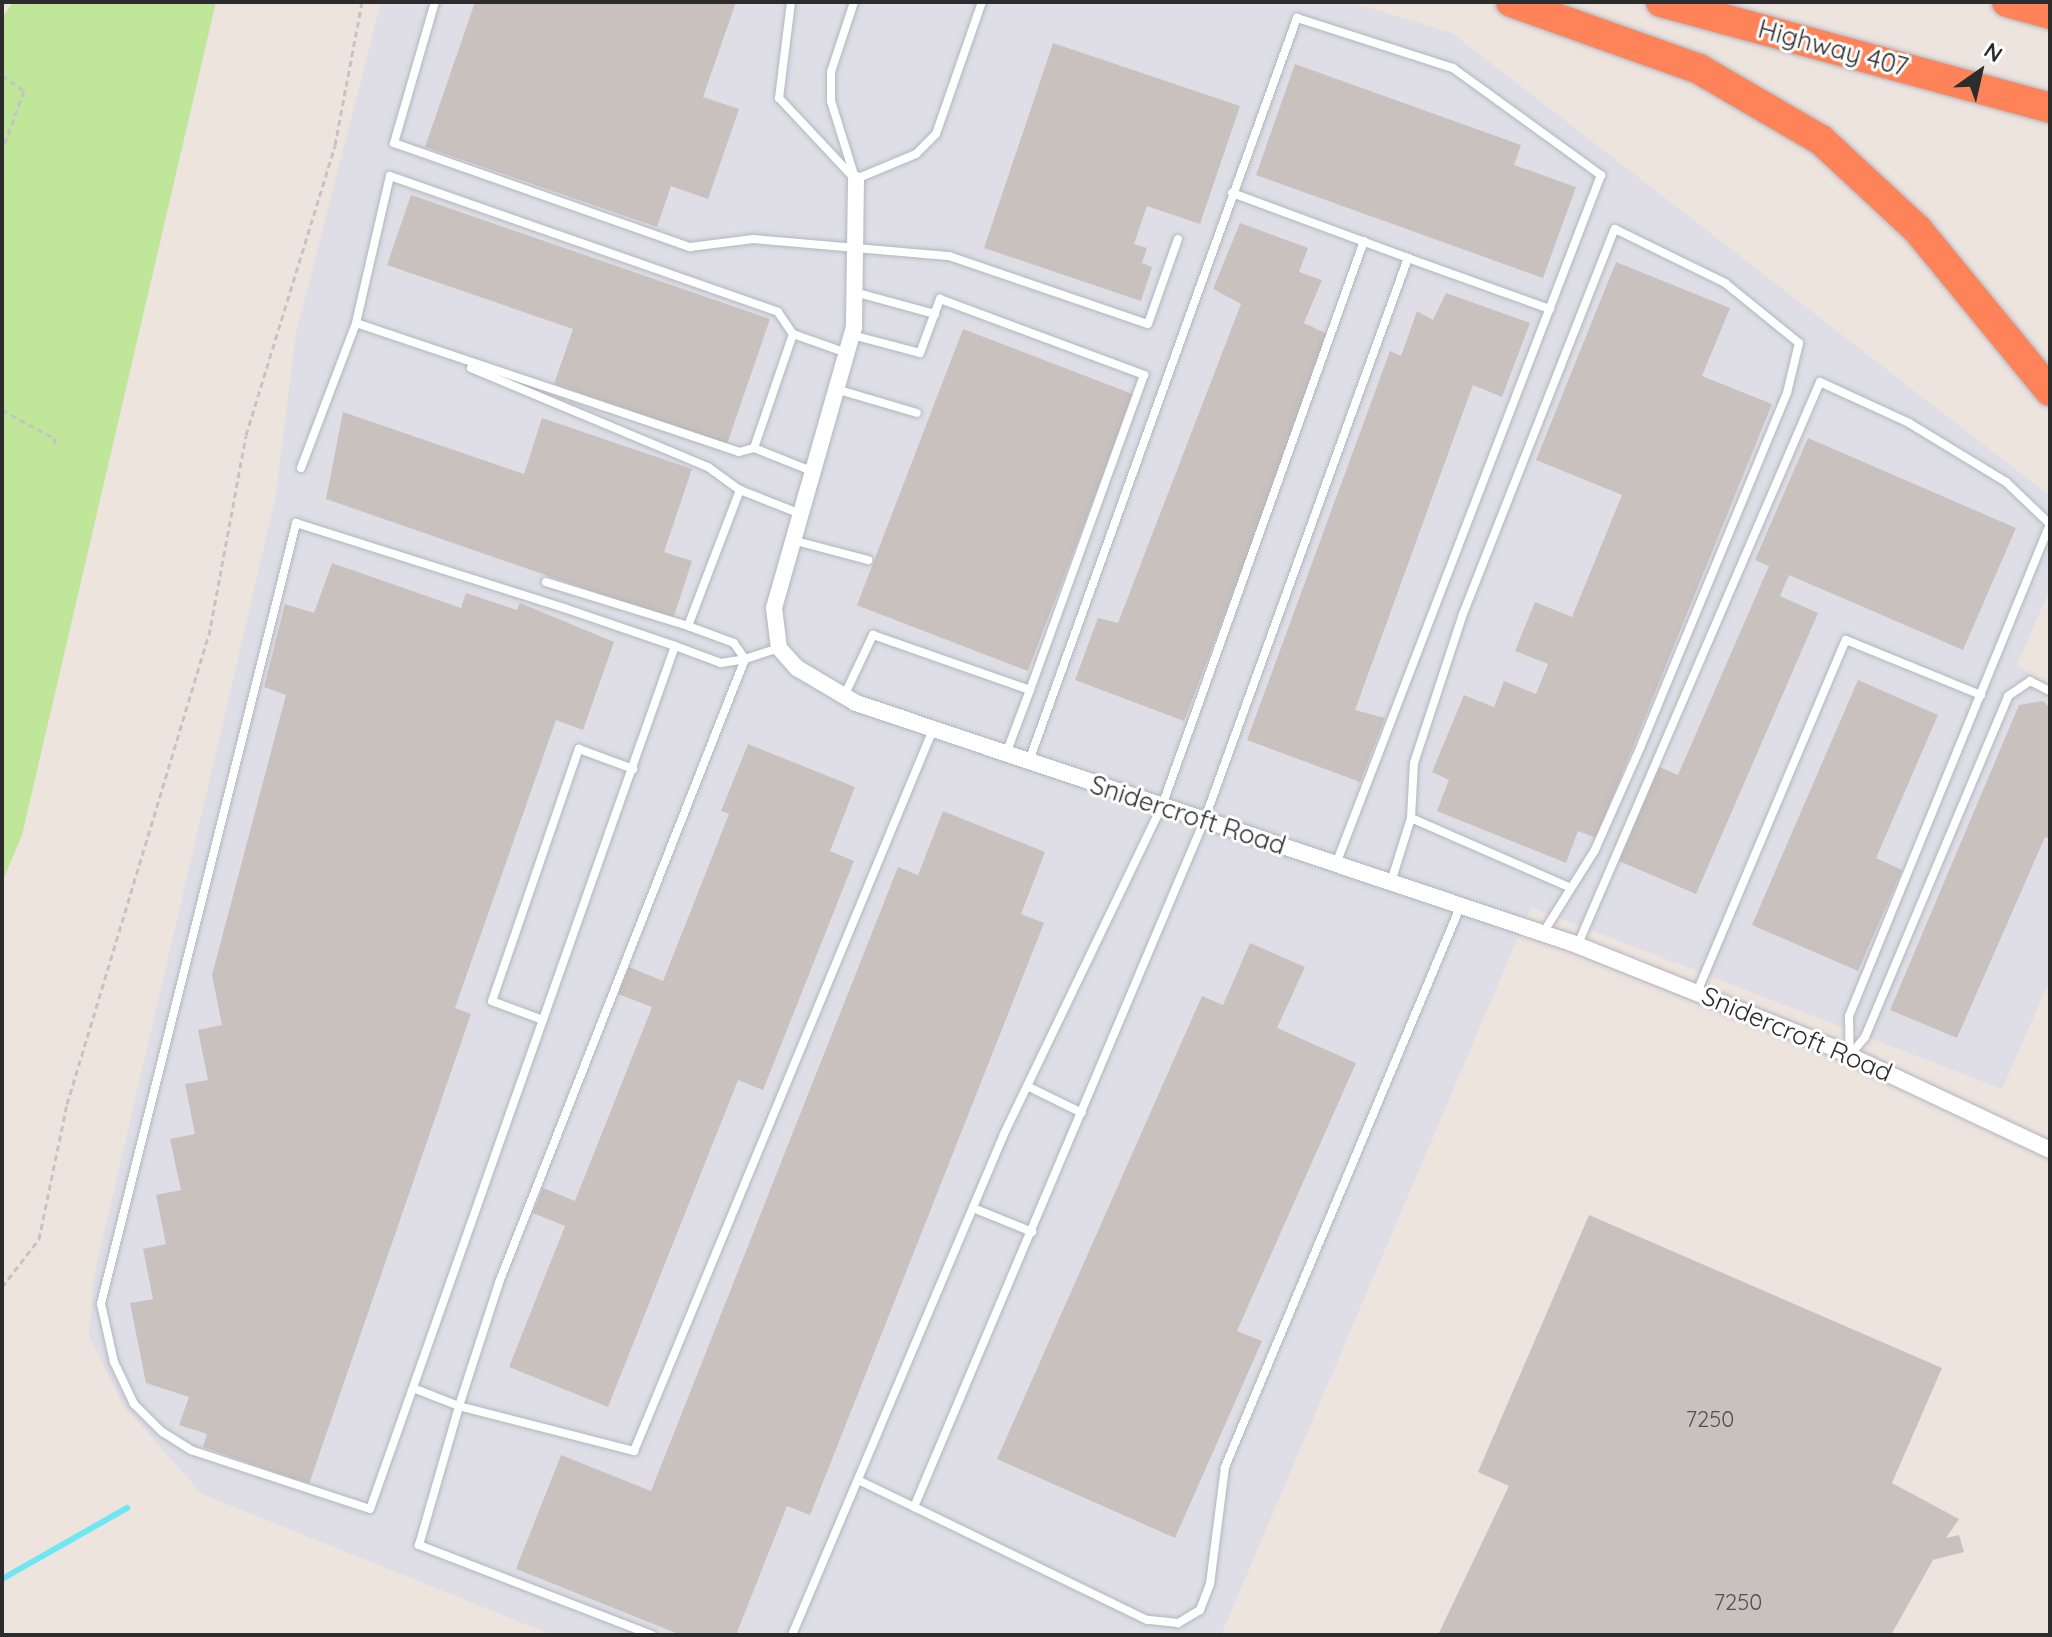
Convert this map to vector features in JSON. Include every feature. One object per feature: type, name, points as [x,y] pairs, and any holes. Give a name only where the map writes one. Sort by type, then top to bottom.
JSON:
[{"type":"highway","points":[[1511,2],[1699,69],[1821,140],[1918,230],[2050,391]]},
{"type":"highway","name":"Highway 407","points":[[1661,2],[2050,108]]},
{"type":"highway","points":[[2007,2],[2050,14]]},
{"type":"street","points":[[779,648],[774,608],[839,390],[852,335],[858,293],[856,180]]},
{"type":"street","name":"Snidercroft Road","points":[[779,648],[844,696],[1028,762],[1462,904],[1577,945],[1850,1055],[2050,1150]]},
{"type":"lane","points":[[435,2],[394,143],[690,247],[754,239],[859,245],[949,256],[1148,324],[1178,239]]},
{"type":"lane","points":[[791,2],[779,98],[856,180]]},
{"type":"lane","points":[[854,2],[831,72],[831,101],[856,180]]},
{"type":"lane","points":[[856,180],[916,154],[936,134],[982,2]]},
{"type":"lane","points":[[1028,762],[1297,18],[1453,68],[1601,175],[1336,864]]},
{"type":"lane","points":[[301,468],[356,323],[390,176],[778,312],[793,334],[848,353]]},
{"type":"lane","points":[[1232,193],[1550,309]]},
{"type":"lane","points":[[1391,882],[1411,818],[1414,763],[1463,614],[1615,229],[1725,283],[1799,343],[1787,393],[1641,746],[1595,850],[1567,886],[1542,934]]},
{"type":"lane","points":[[792,1635],[1027,1086],[1162,806],[1364,241]]},
{"type":"lane","points":[[914,1507],[1204,821],[1408,258]]},
{"type":"lane","points":[[858,293],[935,314]]},
{"type":"lane","points":[[852,335],[920,353],[940,299],[1144,375],[1006,754]]},
{"type":"lane","points":[[356,323],[456,360],[739,452],[754,448],[814,472]]},
{"type":"lane","points":[[754,448],[793,334]]},
{"type":"lane","points":[[456,360],[536,401],[708,467],[740,490],[801,514]]},
{"type":"lane","points":[[1577,945],[1820,382],[1909,423],[2006,482],[2050,524],[1849,1016],[1850,1055]]},
{"type":"lane","points":[[839,390],[917,413]]},
{"type":"lane","points":[[688,626],[740,490]]},
{"type":"lane","points":[[675,646],[370,1509],[191,1450],[162,1432],[134,1404],[104,1334],[109,1262],[296,523],[675,646],[721,663],[779,648]]},
{"type":"lane","points":[[792,540],[868,560]]},
{"type":"lane","points":[[546,582],[734,643],[745,659]]},
{"type":"lane","points":[[844,696],[873,635],[1030,690]]},
{"type":"lane","points":[[1697,992],[1846,640],[1981,695]]},
{"type":"lane","points":[[652,1635],[419,1545],[500,1280],[745,659]]},
{"type":"lane","points":[[1850,1055],[1865,1037],[2008,696],[2030,681],[2050,691]]},
{"type":"lane","points":[[413,1388],[459,1406],[634,1451],[934,727]]},
{"type":"lane","points":[[543,1020],[492,1001],[579,749],[633,769]]},
{"type":"lane","points":[[1411,818],[1567,886]]},
{"type":"lane","points":[[860,1481],[1147,1620],[1178,1623],[1200,1610],[1210,1584],[1225,1467],[1462,904]]},
{"type":"lane","points":[[1027,1086],[1082,1113]]},
{"type":"lane","points":[[973,1208],[1032,1232]]},
{"type":"path","points":[[2,1287],[39,1239],[67,1104],[209,635],[246,435],[335,145],[362,2]]},
{"type":"path","points":[[2,75],[24,91],[2,150]]},
{"type":"path","points":[[2,410],[50,438],[56,448]]},
{"type":"shaded area","points":[[381,2],[1351,2],[1452,33],[2050,496],[2050,590],[2017,664],[2050,689],[2050,980],[2002,1089],[1531,907],[1221,1635],[552,1635],[202,1494],[123,1405],[89,1336],[94,1275],[276,495],[296,333]]},
{"type":"green space","points":[[13,2],[216,2],[22,835],[2,882],[2,18]]},
{"type":"building","points":[[475,2],[736,2],[703,97],[739,109],[708,199],[671,186],[657,227],[425,147]]},
{"type":"building","points":[[1053,43],[1240,106],[1200,224],[1147,206],[1134,244],[1147,248],[1142,263],[1152,267],[1141,301],[984,248]]},
{"type":"building","points":[[1295,64],[1521,145],[1514,165],[1576,187],[1543,278],[1256,175]]},
{"type":"building","points":[[411,195],[770,319],[727,444],[554,384],[573,329],[387,265]]},
{"type":"building","points":[[1240,223],[1308,248],[1299,272],[1322,280],[1304,323],[1331,336],[1184,721],[1075,680],[1098,618],[1118,623],[1241,304],[1213,289]]},
{"type":"building","points":[[1616,262],[1730,308],[1702,376],[1772,404],[1596,838],[1578,831],[1566,863],[1437,811],[1449,780],[1432,772],[1464,695],[1494,707],[1504,681],[1536,694],[1548,664],[1515,651],[1535,602],[1572,617],[1622,495],[1536,460]]},
{"type":"building","points":[[1446,293],[1530,323],[1502,397],[1473,385],[1355,710],[1385,718],[1360,782],[1247,740],[1390,351],[1401,356],[1417,311],[1433,320]]},
{"type":"building","points":[[963,329],[1134,395],[1028,671],[857,605]]},
{"type":"building","points":[[343,412],[524,474],[542,418],[692,469],[664,552],[692,561],[673,619],[326,499]]},
{"type":"building","points":[[1808,438],[2016,528],[1963,650],[1789,575],[1780,596],[1818,613],[1696,894],[1619,861],[1659,767],[1678,775],[1769,566],[1755,560]]},
{"type":"building","points":[[332,563],[461,608],[466,593],[517,610],[520,603],[614,642],[583,730],[556,720],[455,1008],[471,1014],[309,1484],[203,1447],[207,1434],[179,1425],[189,1397],[146,1383],[130,1303],[153,1299],[143,1249],[166,1244],[156,1195],[181,1190],[170,1139],[195,1134],[185,1084],[208,1080],[198,1030],[222,1025],[212,975],[286,695],[264,687],[285,604],[314,613]]},
{"type":"building","points":[[1858,680],[1938,715],[1876,858],[1902,870],[1858,971],[1752,925]]},
{"type":"building","points":[[2043,701],[2050,708],[2050,839],[2045,837],[1957,1038],[1890,1010],[2019,705]]},
{"type":"building","points":[[748,744],[855,787],[830,851],[854,861],[763,1090],[738,1080],[608,1407],[509,1367],[565,1226],[533,1213],[543,1188],[575,1201],[652,1007],[618,994],[629,967],[663,981],[729,814],[721,811]]},
{"type":"building","points":[[943,811],[1045,852],[1021,914],[1044,923],[810,1515],[787,1506],[736,1635],[681,1635],[516,1569],[561,1455],[651,1491],[898,867],[918,875]]},
{"type":"building","points":[[1250,943],[1305,967],[1277,1028],[1356,1063],[1237,1331],[1262,1341],[1175,1538],[997,1459],[1202,996],[1223,1005]]},
{"type":"building","points":[[1589,1215],[1942,1368],[1892,1483],[1959,1519],[1946,1538],[1959,1535],[1964,1552],[1933,1560],[1891,1635],[1438,1635],[1509,1486],[1478,1472]]},
{"type":"waterway","points":[[2,1579],[127,1508]]}]
